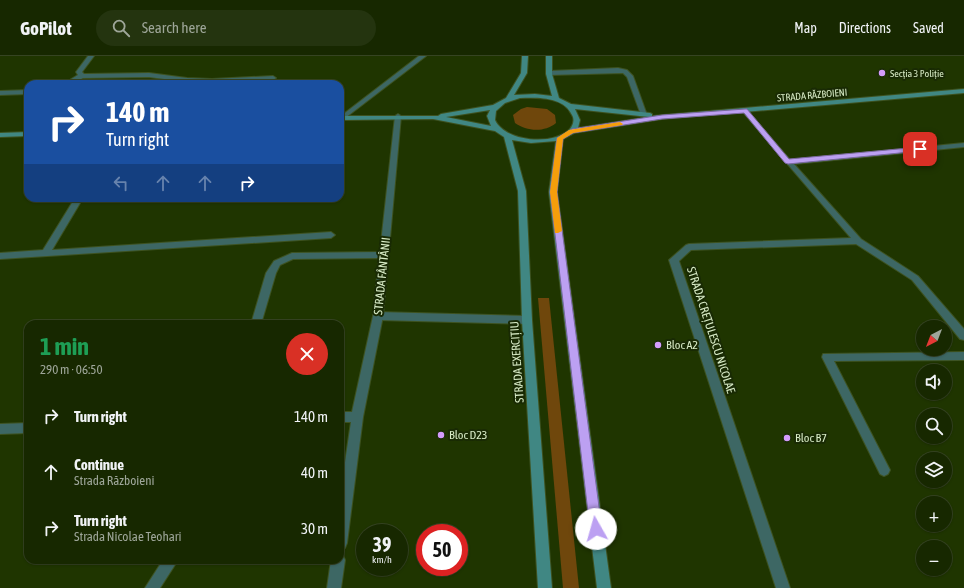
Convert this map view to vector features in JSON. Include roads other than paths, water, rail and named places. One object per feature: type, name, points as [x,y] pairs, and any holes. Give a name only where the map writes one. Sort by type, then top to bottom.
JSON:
[{"type":"main road","points":[[509,99],[524,73],[525,56]]},
{"type":"main road","points":[[549,56],[549,73],[556,100]]},
{"type":"main road","name":"STRADA RĂZBOIENI","points":[[662,117],[964,91]]},
{"type":"main road","points":[[434,117],[494,107],[509,99],[532,96],[556,100],[569,106],[662,117]]},
{"type":"main road","points":[[569,106],[575,112],[577,118],[576,125],[572,131]]},
{"type":"main road","points":[[494,107],[490,114],[491,121],[496,129]]},
{"type":"main road","points":[[344,118],[398,116],[434,117],[496,129],[507,136],[533,142],[548,141],[560,138],[572,131],[662,117]]},
{"type":"main road","points":[[0,135],[24,134]]},
{"type":"main road","name":"STRADA EXERCIȚIU","points":[[507,136],[522,191],[527,320],[545,588]]},
{"type":"main road","points":[[560,138],[553,192],[604,588]]},
{"type":"street","points":[[82,76],[79,72],[91,56]]},
{"type":"street","points":[[344,116],[423,56]]},
{"type":"street","points":[[549,73],[625,71],[630,76],[644,115]]},
{"type":"street","points":[[74,80],[82,76],[149,75],[187,80],[273,78]]},
{"type":"street","points":[[0,93],[24,92]]},
{"type":"street","points":[[745,111],[858,241],[915,278],[964,336]]},
{"type":"street","name":"STRADA FÂNTÂNII","points":[[344,513],[357,417],[378,316],[398,116]]},
{"type":"street","points":[[788,162],[964,145]]},
{"type":"street","points":[[46,253],[77,202]]},
{"type":"street","points":[[0,256],[331,236]]},
{"type":"street","name":"STRADA CREȚULESCU NICOLAE","points":[[784,588],[674,260],[689,248],[858,241]]},
{"type":"street","points":[[257,320],[271,273],[277,263],[292,256],[385,255]]},
{"type":"street","points":[[378,316],[527,320]]},
{"type":"street","points":[[884,470],[828,356],[964,356]]},
{"type":"street","points":[[344,417],[357,417]]},
{"type":"street","points":[[0,428],[24,428]]},
{"type":"street","points":[[152,588],[168,564]]},
{"type":"street","points":[[334,588],[337,564]]},
{"type":"place","name":"Secția 3 Poliție","points":[[882,73]]},
{"type":"place","name":"Bloc A2","points":[[658,345]]},
{"type":"place","name":"Bloc D23","points":[[441,435]]},
{"type":"place","name":"Bloc B7","points":[[787,438]]}]
